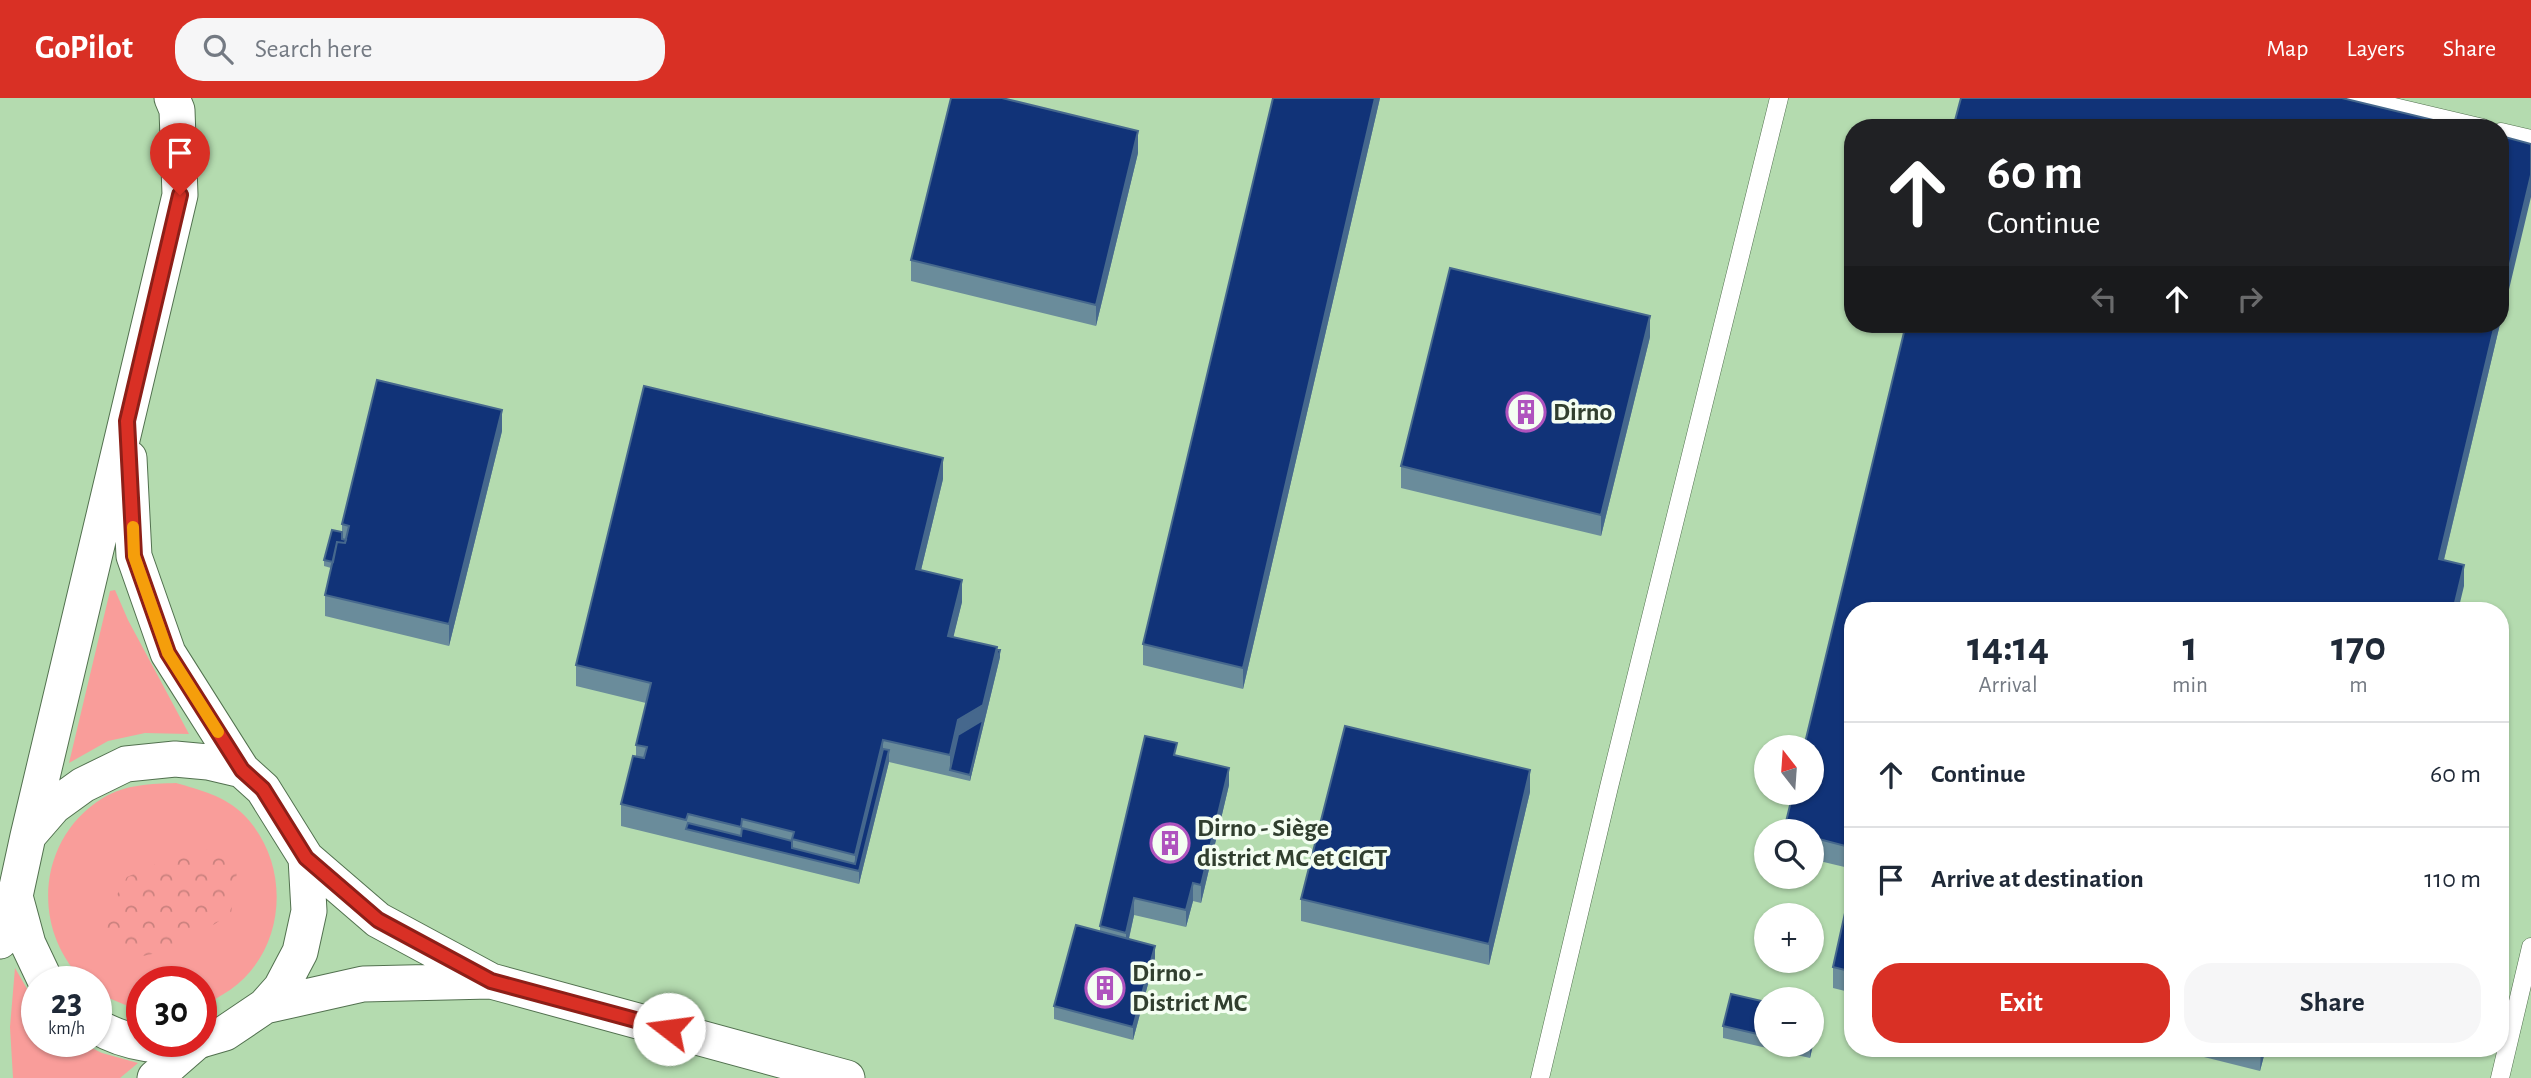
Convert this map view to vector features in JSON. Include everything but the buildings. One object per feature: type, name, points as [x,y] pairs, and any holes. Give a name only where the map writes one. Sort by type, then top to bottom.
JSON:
[{"type":"street","points":[[0,942],[15,896],[180,195],[177,110],[172,98]]},
{"type":"street","points":[[127,421],[134,556],[168,653],[242,770],[263,789],[306,858],[378,920],[491,981],[847,1078]]},
{"type":"street","points":[[28,836],[54,806],[83,785],[126,764],[174,759],[208,762],[242,770]]},
{"type":"street","points":[[217,1035],[225,1033],[265,1006],[281,988],[300,951],[309,911],[306,858]]},
{"type":"street","points":[[15,896],[28,944],[38,966]]},
{"type":"street","points":[[265,1006],[363,984],[491,981]]},
{"type":"street","points":[[155,1078],[179,1057]]},
{"type":"lane","points":[[1541,1078],[1609,787],[1779,98]]},
{"type":"lane","points":[[2356,98],[2445,119]]},
{"type":"lane","points":[[2509,134],[2531,139]]},
{"type":"lane","points":[[2509,1040],[2531,947]]},
{"type":"lane","points":[[2500,1078],[2505,1057]]},
{"type":"shaded area","points":[[0,98],[2531,98],[2531,1078],[0,1078]]},
{"type":"green space","points":[[115,590],[128,620],[189,734],[145,733],[108,741],[69,763],[110,591]]},
{"type":"green space","points":[[176,783],[212,794],[229,803],[244,815],[260,835],[270,857],[276,881],[272,930],[263,953],[249,973],[217,998],[217,966],[126,966],[126,1005],[112,999],[112,966],[71,966],[55,937],[49,911],[49,886],[54,860],[65,836],[81,815],[103,798],[139,786]]},
{"type":"green space","points":[[213,848],[237,872],[231,913],[179,948],[125,960],[100,925],[127,877],[172,857]]},
{"type":"green space","points":[[15,968],[21,978],[21,1057],[112,1056],[138,1063],[120,1078],[13,1078],[10,1027]]},
{"type":"slow traffic","points":[[133,527],[134,556],[168,653],[218,732]]},
{"type":"place","name":"Dirno","points":[[1526,412]]},
{"type":"place","name":"Dirno - Siège district MC et CIGT","points":[[1170,843]]},
{"type":"place","name":"Dirno - District MC","points":[[1105,988]]},
{"type":"route","points":[[180,195],[127,421],[134,556],[168,653],[242,770],[263,789],[306,858],[378,920],[491,981],[669,1029]]}]
